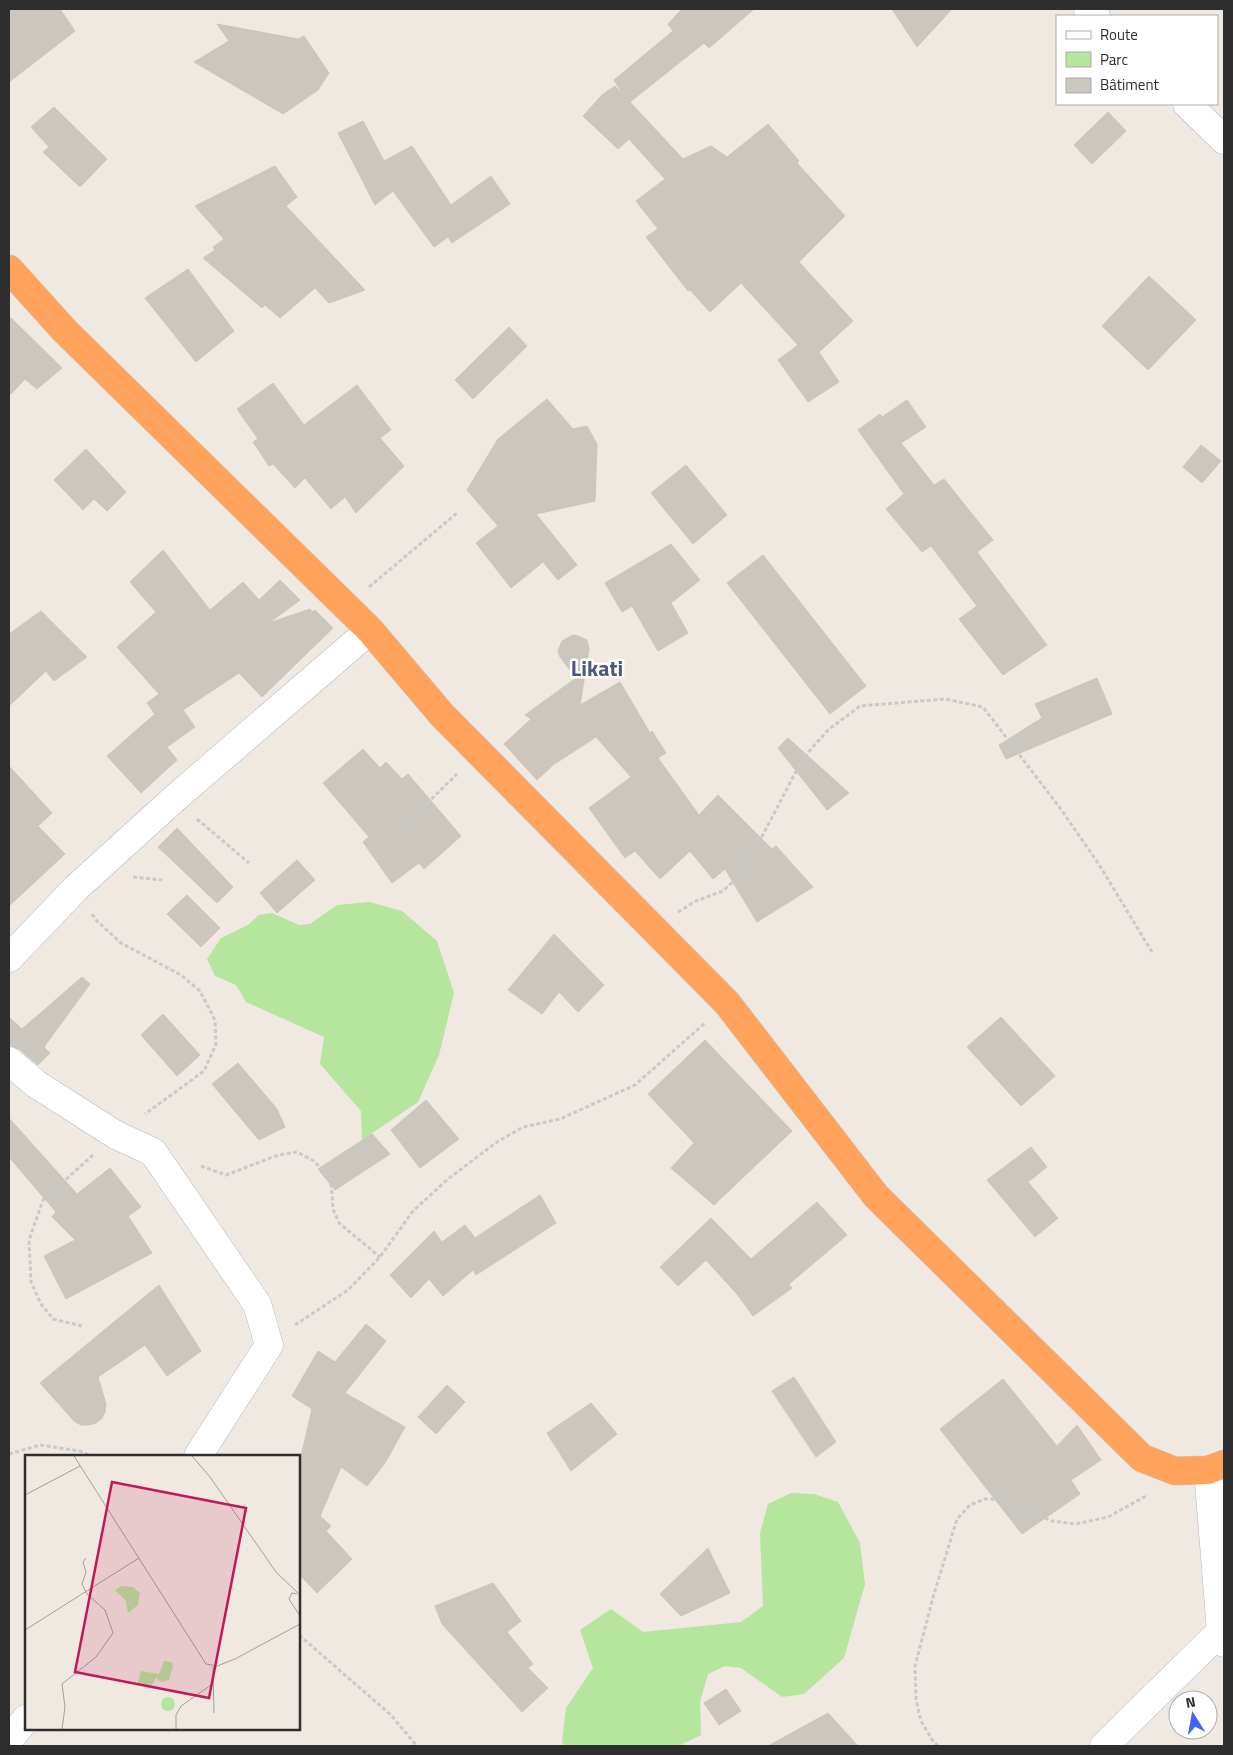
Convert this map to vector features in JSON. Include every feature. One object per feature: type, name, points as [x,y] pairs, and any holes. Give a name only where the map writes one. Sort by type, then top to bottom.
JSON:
[{"type":"highway","points":[[9,269],[65,331],[370,630],[442,715],[727,1003],[876,1196],[1142,1458],[1175,1471],[1216,1467]]},
{"type":"street","points":[[1187,105],[1224,140]]},
{"type":"street","points":[[9,958],[76,888],[174,799],[370,630]]},
{"type":"street","points":[[9,1060],[36,1084],[116,1135],[153,1152],[257,1304],[269,1345],[199,1455]]},
{"type":"street","points":[[1104,1746],[1223,1637],[1216,1467]]},
{"type":"street","points":[[9,1740],[25,1720]]},
{"type":"path","points":[[347,607],[457,513]]},
{"type":"path","points":[[652,928],[696,901],[723,891],[744,871],[803,758],[828,730],[860,706],[945,699],[983,707],[1060,808],[1098,863],[1152,952]]},
{"type":"path","points":[[398,831],[480,753]]},
{"type":"path","points":[[174,799],[249,863]]},
{"type":"path","points":[[129,877],[162,880]]},
{"type":"path","points":[[76,888],[97,921],[121,943],[181,975],[200,990],[215,1020],[216,1044],[204,1071],[116,1135],[43,1200],[29,1240],[31,1282],[41,1304],[53,1319],[82,1326]]},
{"type":"path","points":[[269,1345],[312,1312],[348,1290],[380,1257],[414,1211],[448,1179],[497,1142],[523,1128],[560,1119],[635,1085],[727,1003]]},
{"type":"path","points":[[153,1152],[226,1174],[278,1156],[297,1152],[314,1161],[330,1179],[333,1209],[339,1223],[380,1257]]},
{"type":"path","points":[[9,1454],[40,1445],[88,1455]]},
{"type":"path","points":[[938,1746],[932,1741],[921,1721],[916,1700],[914,1666],[958,1519],[970,1505],[986,1499],[1004,1499],[1052,1521],[1076,1524],[1108,1517],[1150,1493],[1175,1471]]},
{"type":"path","points":[[300,1636],[391,1715],[417,1746]]},
{"type":"green space","points":[[369,902],[402,911],[437,941],[454,993],[439,1055],[418,1102],[362,1140],[361,1111],[320,1064],[324,1037],[246,1002],[236,985],[215,976],[207,959],[221,938],[248,925],[259,915],[272,913],[299,925],[310,924],[337,905]]},
{"type":"green space","points":[[791,1493],[814,1494],[838,1502],[860,1543],[865,1584],[844,1658],[804,1694],[782,1697],[741,1668],[725,1666],[708,1674],[700,1702],[701,1735],[678,1746],[564,1746],[562,1742],[566,1708],[593,1668],[580,1630],[611,1609],[643,1632],[741,1622],[763,1606],[760,1533],[768,1504]]},
{"type":"building","points":[[9,9],[60,9],[75,31],[9,82]]},
{"type":"building","points":[[682,9],[754,9],[709,48],[704,43],[630,102],[683,159],[711,146],[727,157],[768,124],[799,161],[797,163],[845,216],[799,262],[853,321],[819,352],[839,382],[808,402],[778,360],[798,345],[741,283],[710,312],[690,290],[688,291],[646,237],[658,229],[636,201],[665,179],[629,139],[618,149],[583,116],[602,95],[615,86],[624,96],[614,80],[673,31],[668,24]]},
{"type":"building","points":[[892,9],[952,9],[917,47]]},
{"type":"building","points":[[217,24],[298,39],[304,36],[329,73],[318,90],[283,114],[194,62],[229,41]]},
{"type":"building","points":[[54,107],[107,159],[80,187],[43,152],[49,147],[31,127]]},
{"type":"building","points":[[1108,112],[1126,131],[1092,164],[1074,145]]},
{"type":"building","points":[[363,121],[384,161],[412,146],[451,205],[491,176],[510,204],[452,243],[448,237],[434,247],[393,191],[375,205],[338,133]]},
{"type":"building","points":[[275,166],[297,197],[286,206],[365,290],[329,303],[315,288],[280,318],[265,305],[262,308],[203,258],[215,250],[213,247],[224,239],[195,206]]},
{"type":"building","points":[[188,269],[234,331],[196,362],[145,298]]},
{"type":"building","points":[[1149,276],[1196,320],[1148,370],[1102,326]]},
{"type":"building","points":[[9,316],[62,368],[37,389],[25,379],[9,396]]},
{"type":"building","points":[[509,327],[527,346],[473,399],[455,380]]},
{"type":"building","points":[[273,383],[304,425],[357,385],[391,430],[380,438],[404,466],[356,513],[345,497],[331,509],[305,478],[295,488],[273,464],[269,466],[253,442],[258,439],[237,409]]},
{"type":"building","points":[[547,399],[573,429],[587,426],[597,444],[595,501],[536,514],[577,565],[558,580],[543,562],[511,588],[476,543],[498,526],[467,490],[498,439]]},
{"type":"building","points":[[907,400],[926,427],[901,443],[934,485],[944,479],[993,540],[977,552],[1047,645],[1003,675],[959,619],[977,606],[931,546],[922,552],[886,509],[904,494],[858,430],[880,414],[882,417]]},
{"type":"building","points":[[1201,445],[1221,461],[1202,483],[1183,467]]},
{"type":"building","points":[[86,449],[126,492],[107,511],[94,499],[83,510],[54,480]]},
{"type":"building","points":[[686,465],[727,515],[693,544],[651,493]]},
{"type":"building","points":[[671,544],[700,580],[671,603],[688,633],[658,651],[632,606],[622,612],[605,583]]},
{"type":"building","points":[[163,550],[210,610],[243,582],[259,600],[280,580],[300,600],[269,623],[310,609],[312,612],[315,610],[333,628],[262,697],[239,673],[183,710],[195,727],[167,747],[177,760],[141,793],[107,756],[155,714],[147,703],[159,694],[117,647],[156,612],[130,582]]},
{"type":"building","points":[[763,555],[866,686],[830,714],[727,583]]},
{"type":"building","points":[[41,611],[87,657],[54,681],[46,671],[9,706],[9,634]]},
{"type":"building","points":[[573,635],[587,640],[589,649],[580,705],[620,682],[650,733],[652,731],[666,753],[658,758],[699,815],[718,795],[772,849],[776,846],[813,887],[757,922],[725,869],[713,879],[690,851],[660,879],[635,851],[625,858],[589,808],[631,777],[596,737],[553,765],[537,780],[504,744],[531,719],[525,715],[576,678],[560,657],[558,651],[562,641]]},
{"type":"building","points":[[1097,678],[1112,714],[1006,759],[999,745],[1042,718],[1035,704]]},
{"type":"building","points":[[788,738],[849,793],[827,810],[778,748]]},
{"type":"building","points":[[363,749],[380,768],[386,762],[402,779],[408,774],[461,836],[424,869],[419,863],[392,883],[363,842],[369,837],[323,783]]},
{"type":"building","points":[[9,766],[52,813],[38,826],[65,854],[9,906]]},
{"type":"building","points":[[177,828],[233,887],[217,903],[158,847]]},
{"type":"building","points":[[297,860],[315,880],[277,913],[260,893]]},
{"type":"building","points":[[187,895],[220,928],[201,947],[167,914]]},
{"type":"building","points":[[554,934],[604,985],[578,1012],[559,992],[542,1014],[508,990]]},
{"type":"building","points":[[82,977],[90,984],[44,1047],[50,1053],[38,1065],[19,1049],[9,1046],[9,1017],[22,1029]]},
{"type":"building","points":[[163,1014],[200,1055],[177,1076],[141,1035]]},
{"type":"building","points":[[1001,1017],[1055,1076],[1021,1106],[967,1047]]},
{"type":"building","points":[[705,1040],[792,1131],[714,1205],[671,1168],[694,1143],[648,1094]]},
{"type":"building","points":[[238,1063],[277,1109],[285,1127],[259,1140],[212,1084]]},
{"type":"building","points":[[426,1100],[459,1139],[420,1168],[391,1130]]},
{"type":"building","points":[[9,1118],[77,1194],[110,1168],[141,1207],[128,1216],[152,1253],[66,1299],[44,1256],[75,1240],[52,1217],[56,1212],[9,1157]]},
{"type":"building","points":[[372,1134],[390,1154],[335,1190],[318,1169]]},
{"type":"building","points":[[1031,1147],[1047,1167],[1028,1182],[1058,1218],[1035,1237],[987,1180]]},
{"type":"building","points":[[540,1195],[556,1223],[476,1275],[473,1270],[443,1296],[429,1279],[411,1298],[390,1275],[434,1231],[442,1242],[465,1225],[475,1238]]},
{"type":"building","points":[[817,1202],[847,1235],[789,1284],[792,1288],[753,1316],[737,1294],[706,1260],[678,1286],[660,1267],[711,1218],[751,1259]]},
{"type":"building","points":[[159,1285],[201,1351],[167,1376],[145,1345],[98,1377],[106,1404],[102,1418],[96,1423],[88,1425],[81,1425],[74,1421],[40,1383]]},
{"type":"building","points":[[366,1324],[386,1341],[345,1393],[405,1427],[385,1463],[367,1486],[341,1467],[320,1516],[331,1526],[326,1531],[352,1559],[317,1593],[300,1575],[300,1461],[312,1409],[292,1396],[318,1351],[335,1362]]},
{"type":"building","points":[[794,1377],[836,1442],[816,1457],[772,1391]]},
{"type":"building","points":[[1003,1379],[1057,1446],[1077,1425],[1101,1460],[1071,1480],[1080,1494],[1022,1534],[940,1429]]},
{"type":"building","points":[[447,1385],[465,1402],[436,1434],[418,1417]]},
{"type":"building","points":[[591,1403],[617,1434],[571,1471],[547,1433]]},
{"type":"building","points":[[708,1548],[730,1593],[681,1616],[660,1594]]},
{"type":"building","points":[[493,1583],[521,1621],[507,1632],[533,1664],[528,1668],[548,1688],[522,1712],[442,1624],[435,1606]]},
{"type":"building","points":[[726,1689],[741,1711],[719,1725],[704,1703]]},
{"type":"building","points":[[828,1713],[858,1746],[768,1746]]},
{"type":"district","name":"Likati","points":[[597,668]]}]
